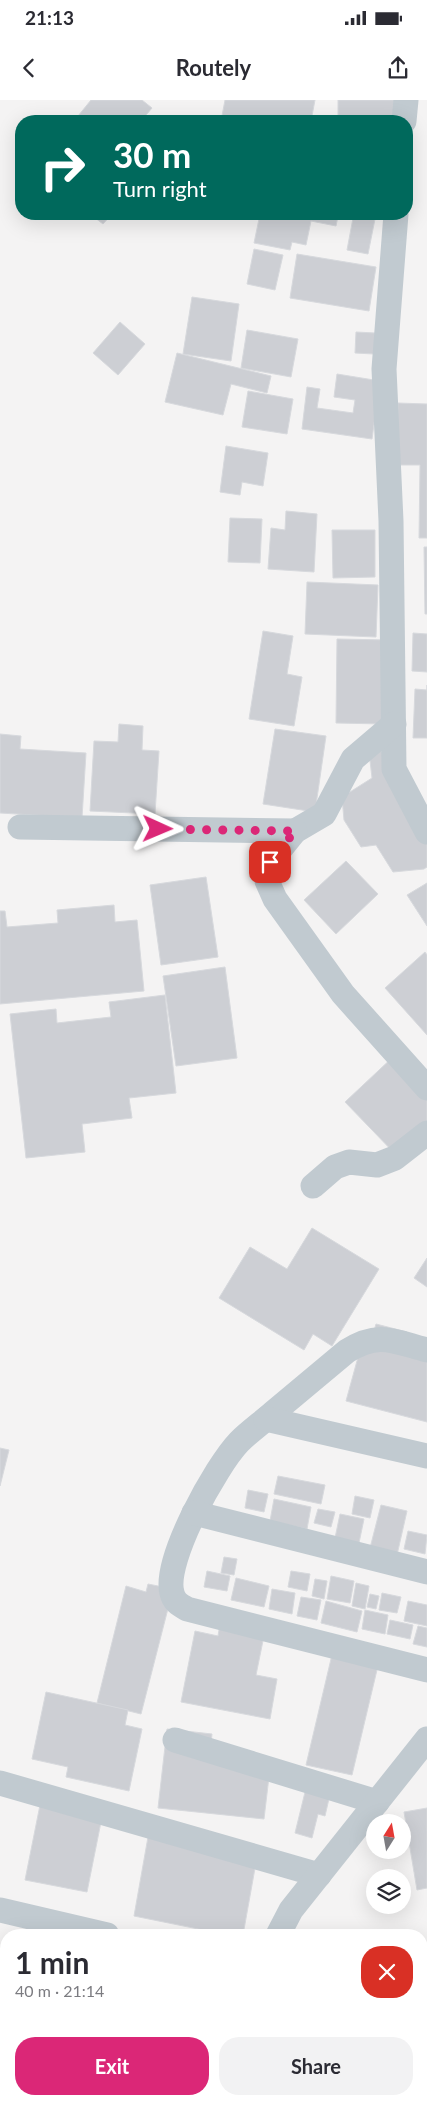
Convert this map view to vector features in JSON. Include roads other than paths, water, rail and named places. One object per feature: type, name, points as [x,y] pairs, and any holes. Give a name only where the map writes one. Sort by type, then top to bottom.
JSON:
[{"type":"street","points":[[405,115],[406,100]]},
{"type":"street","points":[[396,220],[384,369],[391,521],[394,769],[427,832]]},
{"type":"street","points":[[394,724],[353,759],[324,814],[295,831],[270,862],[267,881],[274,899],[343,994],[427,1088]]},
{"type":"street","points":[[20,827],[295,831]]},
{"type":"street","points":[[313,1186],[335,1167],[349,1162],[377,1165],[395,1158],[427,1133]]},
{"type":"street","points":[[427,1350],[377,1338],[361,1342],[347,1351],[239,1442],[221,1464],[194,1513],[177,1554],[170,1578],[172,1594],[177,1603],[187,1609],[427,1670]]},
{"type":"street","points":[[266,1420],[427,1456]]},
{"type":"street","points":[[194,1513],[427,1572]]},
{"type":"street","points":[[281,1929],[291,1910],[427,1739]]},
{"type":"street","points":[[175,1740],[377,1802]]},
{"type":"street","points":[[0,1783],[319,1875]]},
{"type":"street","points":[[0,1910],[81,1929]]}]
